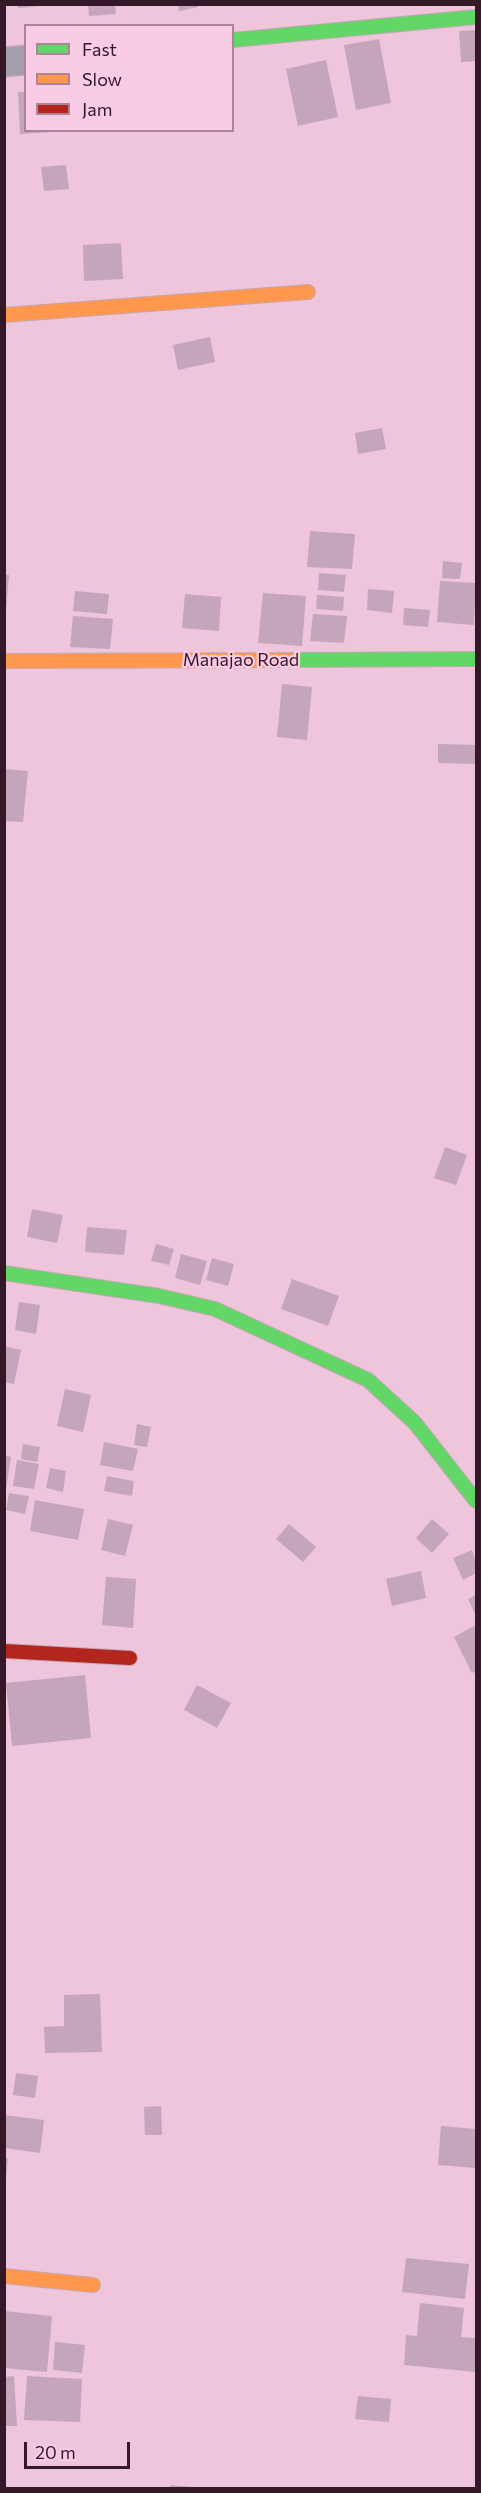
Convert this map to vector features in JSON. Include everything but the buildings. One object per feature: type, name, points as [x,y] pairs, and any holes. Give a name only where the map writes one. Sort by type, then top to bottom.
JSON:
[{"type":"street","points":[[234,40],[477,17]]},
{"type":"street","points":[[4,62],[24,60]]},
{"type":"street","points":[[4,315],[308,292]]},
{"type":"street","name":"Manajao Road","points":[[4,661],[477,659]]},
{"type":"street","points":[[4,1273],[159,1296],[215,1309],[368,1380],[415,1423],[473,1491]]},
{"type":"street","points":[[4,1651],[130,1658]]},
{"type":"street","points":[[4,2276],[93,2285]]},
{"type":"traffic: fast","points":[[234,40],[476,17]]},
{"type":"traffic: fast","points":[[291,660],[476,659]]},
{"type":"traffic: fast","points":[[4,1273],[159,1296],[215,1309],[368,1380],[415,1423],[476,1501]]},
{"type":"traffic: slow","points":[[4,315],[308,292]]},
{"type":"traffic: slow","points":[[4,661],[291,660]]},
{"type":"traffic: slow","points":[[4,2276],[93,2285]]},
{"type":"traffic: jam","points":[[4,1651],[130,1658]]}]
